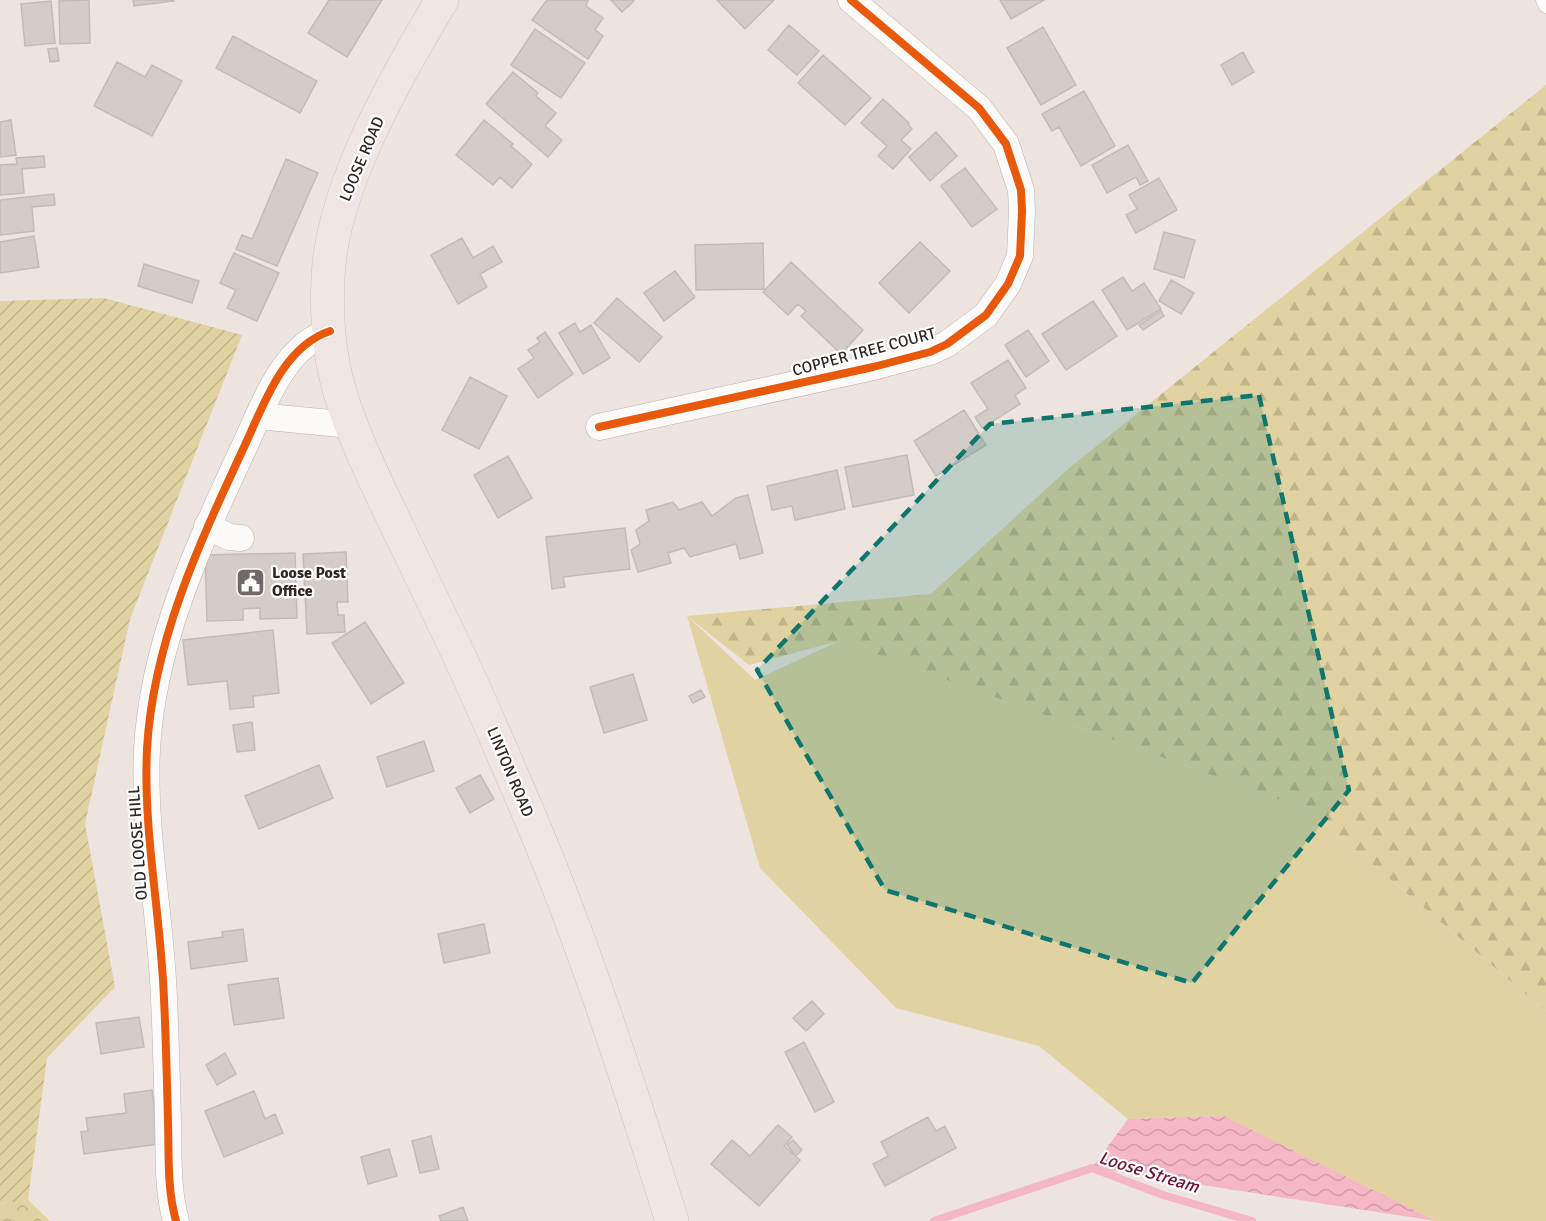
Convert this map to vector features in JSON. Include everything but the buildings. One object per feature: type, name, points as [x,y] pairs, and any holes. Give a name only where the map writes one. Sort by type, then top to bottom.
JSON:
[{"type":"highway","name":"LOOSE ROAD","points":[[330,331],[328,278],[330,251],[349,184],[384,105],[442,0]]},
{"type":"highway","name":"LINTON ROAD","points":[[330,331],[338,386],[351,424],[371,472],[458,652],[576,928],[632,1092],[672,1221]]},
{"type":"street","name":"COPPER TREE COURT","points":[[599,427],[873,367],[930,352],[947,344],[986,315],[1008,284],[1020,256],[1022,211],[1021,190],[1006,144],[979,108],[851,0]]},
{"type":"street","name":"OLD LOOSE HILL","points":[[176,1221],[170,1186],[163,978],[150,845],[147,749],[152,706],[161,658],[173,615],[207,526],[258,416],[274,383],[292,358],[309,342],[330,331]]},
{"type":"street","points":[[258,416],[351,424]]},
{"type":"street","points":[[207,526],[229,537],[241,538]]},
{"type":"lane","points":[[1543,0],[1546,6]]},
{"type":"highlighted area","points":[[1259,395],[1349,790],[1192,983],[885,890],[757,670],[990,424]]},
{"type":"green space","points":[[1546,85],[1546,1011],[1308,810],[839,641],[749,665],[687,616],[931,594],[1068,469]]},
{"type":"green space","points":[[104,298],[242,335],[130,619],[85,824],[115,987],[47,1058],[28,1200],[0,1204],[0,301]]},
{"type":"green space","points":[[687,616],[755,680],[839,641],[1308,810],[1546,1011],[1546,1221],[1436,1221],[1224,1116],[1128,1119],[1039,1046],[896,1008],[760,868]]},
{"type":"green space","points":[[28,1200],[50,1221],[0,1221],[0,1204]]},
{"type":"water","points":[[1224,1116],[1436,1221],[1092,1168],[1128,1119]]},
{"type":"waterway","name":"Loose Stream","points":[[934,1221],[1092,1168],[1163,1195],[1252,1221]]},
{"type":"cycle path","points":[[599,427],[873,367],[930,352],[947,344],[986,315],[1008,284],[1020,256],[1022,211],[1021,190],[1006,144],[979,108],[851,0]]},
{"type":"cycle path","points":[[176,1221],[169,1172],[162,968],[146,780],[151,709],[169,631],[181,593],[268,395],[287,363],[314,339],[330,331]]},
{"type":"place","name":"Loose Post Office","points":[[251,582]]}]
